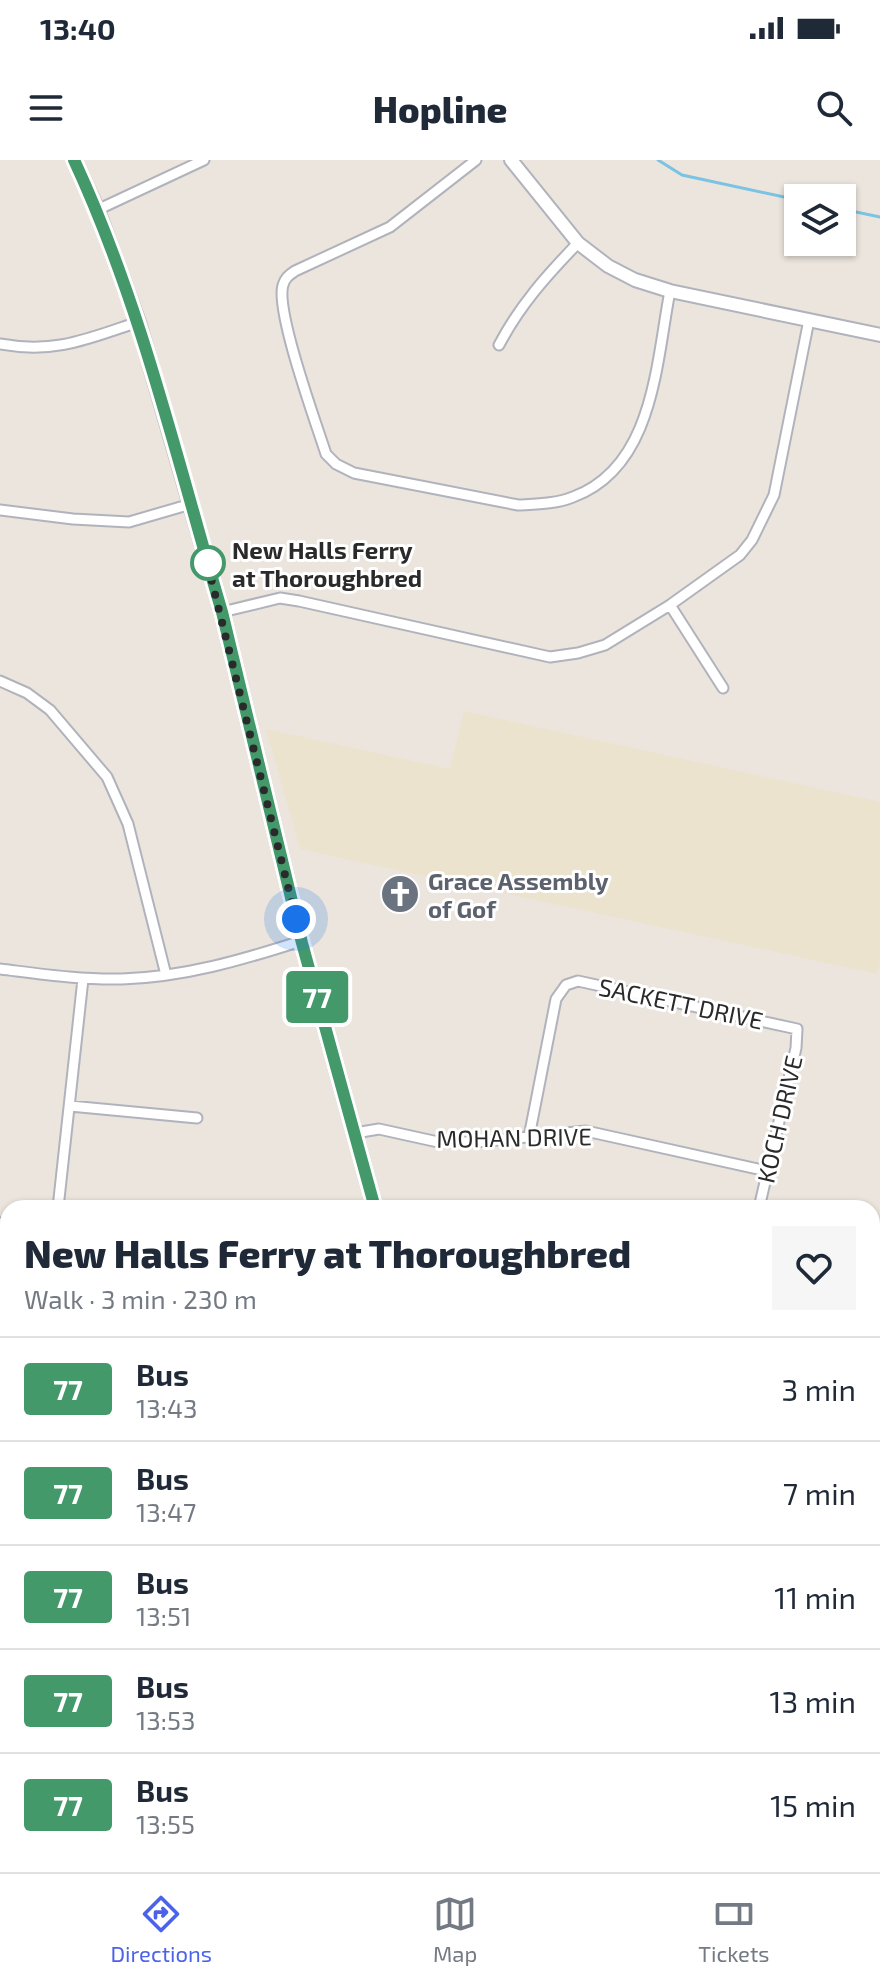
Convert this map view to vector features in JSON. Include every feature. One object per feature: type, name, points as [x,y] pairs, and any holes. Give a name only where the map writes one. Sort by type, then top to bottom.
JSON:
[{"type":"main road","points":[[74,160],[97,210],[138,322],[191,504],[222,612],[301,941],[373,1200]]},
{"type":"street","points":[[97,210],[204,160]]},
{"type":"street","points":[[476,160],[390,227],[287,276],[281,296],[285,320],[326,454],[336,464],[354,473],[518,505],[544,504],[572,497],[614,470],[638,436],[648,402],[670,291]]},
{"type":"street","points":[[511,160],[578,243],[608,266],[635,280],[670,291],[880,335]]},
{"type":"street","points":[[499,345],[537,285],[578,243]]},
{"type":"street","points":[[222,612],[266,600],[290,599],[550,657],[605,645],[670,605],[740,555],[763,521],[774,495],[809,320]]},
{"type":"street","points":[[0,344],[37,348],[64,346],[138,322]]},
{"type":"street","points":[[0,510],[129,522],[191,504]]},
{"type":"street","points":[[670,605],[723,688]]},
{"type":"street","points":[[0,681],[27,693],[50,710],[107,777],[128,824],[166,975]]},
{"type":"street","points":[[0,969],[83,979],[166,975],[232,963],[301,941]]},
{"type":"street","points":[[59,1200],[83,979]]},
{"type":"street","name":"SACKETT DRIVE","points":[[529,1137],[556,999],[566,985],[578,981],[797,1029]]},
{"type":"street","name":"KOCH DRIVE","points":[[761,1200],[796,1048],[797,1029]]},
{"type":"street","points":[[70,1106],[197,1118]]},
{"type":"street","name":"MOHAN DRIVE","points":[[355,1133],[379,1129],[438,1142],[464,1142],[586,1131],[767,1171]]},
{"type":"shaded area","points":[[464,711],[880,802],[880,960],[877,974],[300,849],[266,729],[450,769]]},
{"type":"waterway","points":[[658,160],[682,175],[784,197]]},
{"type":"waterway","points":[[856,212],[880,217]]},
{"type":"bus line","name":"77","points":[[74,160],[97,210],[138,322],[222,612],[302,943],[373,1200]]},
{"type":"place","name":"New Halls Ferry at Thoroughbred","points":[[208,563]]},
{"type":"place","name":"Grace Assembly of Gof","points":[[400,894]]},
{"type":"route","points":[[208,563],[206,558],[222,612],[296,919]]}]
